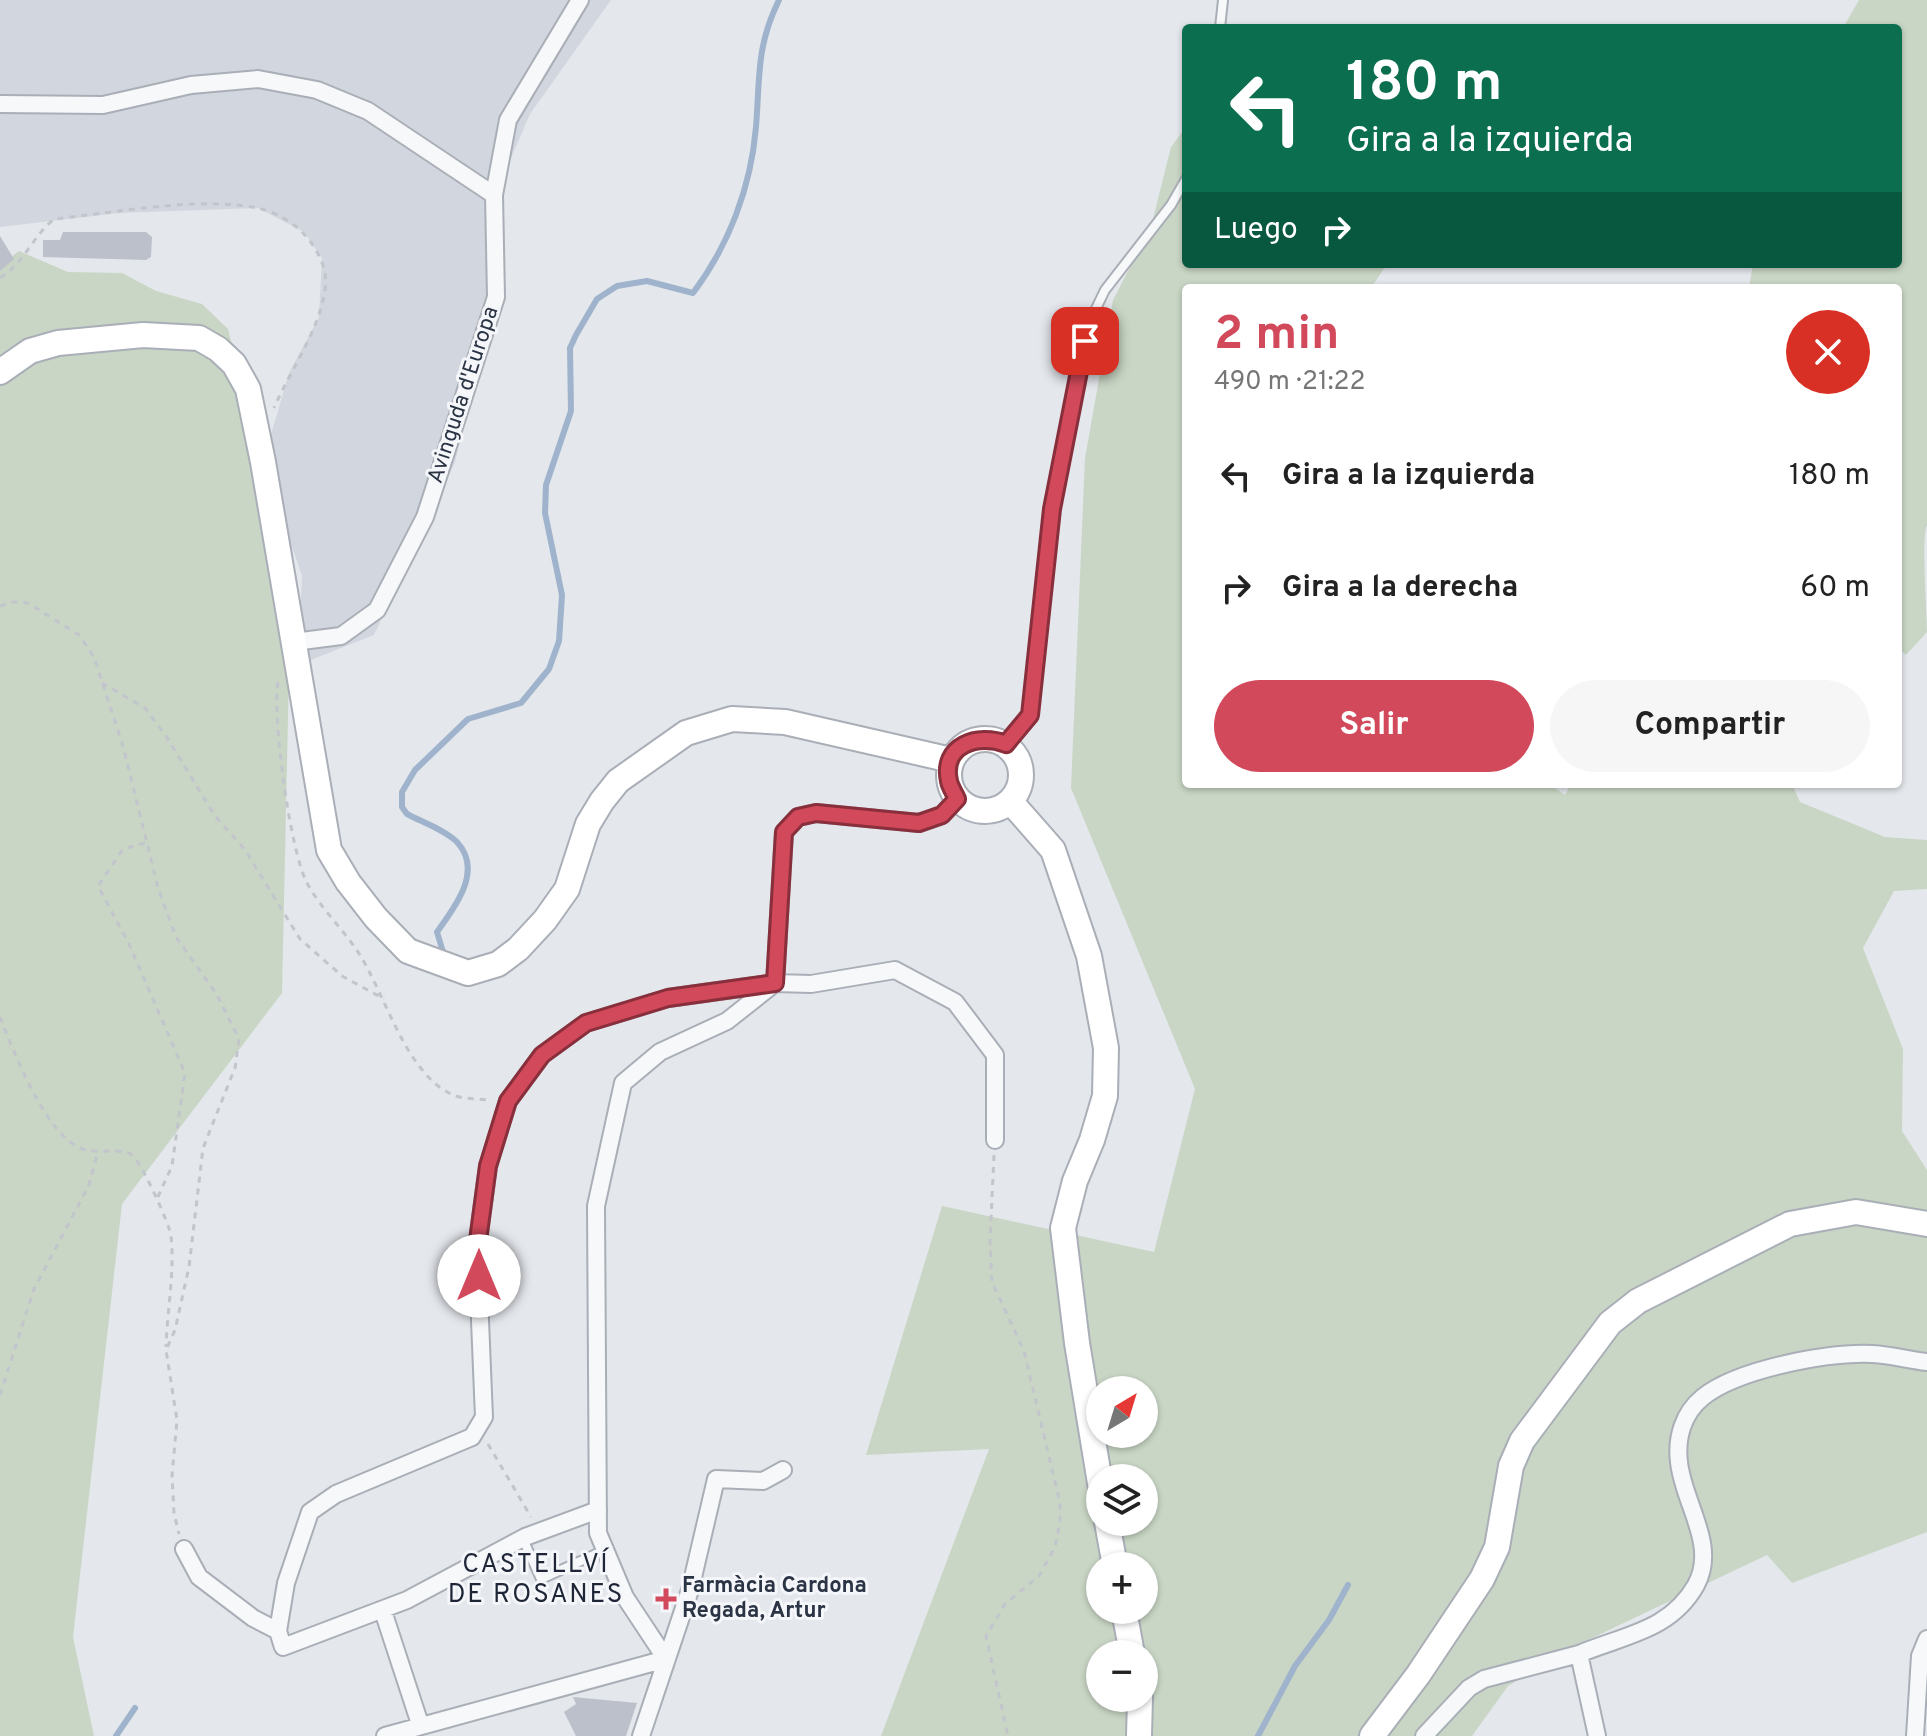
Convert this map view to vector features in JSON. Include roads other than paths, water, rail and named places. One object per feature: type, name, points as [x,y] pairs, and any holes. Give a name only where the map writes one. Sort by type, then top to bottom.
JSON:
[{"type":"street","name":"Avinguda d'Europa","points":[[294,642],[341,636],[377,610],[425,517],[496,297],[494,195],[508,120],[580,0]]},
{"type":"street","points":[[0,104],[103,105],[191,85],[258,79],[317,90],[368,111],[494,195]]},
{"type":"street","points":[[0,372],[30,351],[58,343],[143,335],[199,338],[218,349],[234,364],[248,389],[329,850],[348,882],[376,918],[408,951],[468,973],[498,964],[518,949],[545,920],[567,889],[588,824],[602,801],[618,781],[686,733],[732,719],[785,722],[951,760]]},
{"type":"street","points":[[991,738],[1006,744],[1017,756],[1022,772],[1019,788],[1010,801],[998,809],[983,811],[969,808],[957,799],[948,780],[951,760],[960,747],[974,739],[991,738]]},
{"type":"street","points":[[666,1659],[625,1597],[598,1533],[596,1206],[623,1083],[660,1052],[727,1021],[775,983],[784,832],[798,817],[816,813],[919,823],[942,815],[957,799]]},
{"type":"street","points":[[1010,801],[1053,850],[1089,956],[1106,1048],[1105,1096],[1075,1181],[1063,1228],[1077,1343],[1097,1464]]},
{"type":"street","points":[[280,1639],[286,1583],[310,1512],[336,1494],[472,1437],[484,1417],[477,1248],[488,1166],[508,1101],[542,1055],[586,1023],[668,998],[775,983],[811,984],[895,970],[955,1002],[995,1055],[995,1140]]},
{"type":"street","points":[[1372,1736],[1418,1675],[1482,1579],[1499,1538],[1511,1466],[1522,1441],[1610,1323],[1638,1301],[1790,1224],[1856,1212],[1927,1224]]},
{"type":"street","points":[[1424,1736],[1469,1688],[1484,1679],[1579,1654],[1654,1627],[1676,1613],[1697,1584],[1705,1560],[1679,1462],[1679,1432],[1704,1397],[1735,1380],[1802,1359],[1873,1354],[1927,1362]]},
{"type":"street","points":[[641,1736],[690,1590],[716,1479],[763,1481],[783,1470]]},
{"type":"street","points":[[280,1639],[383,1611],[522,1538],[598,1510]]},
{"type":"street","points":[[184,1549],[199,1577],[280,1639]]},
{"type":"street","points":[[383,1611],[420,1724]]},
{"type":"street","points":[[1915,1736],[1920,1656],[1927,1639]]},
{"type":"street","points":[[1579,1654],[1597,1736]]},
{"type":"street","points":[[385,1736],[666,1659]]},
{"type":"street","points":[[1139,1736],[1140,1712]]},
{"type":"lane","points":[[1220,24],[1223,0]]},
{"type":"lane","points":[[1006,744],[1030,715],[1052,509],[1089,323],[1105,290],[1171,205],[1182,186]]},
{"type":"lane","points":[[522,1538],[541,1579],[605,1550]]},
{"type":"waterway","points":[[443,952],[437,932],[464,889],[468,865],[465,853],[452,838],[407,814],[402,807],[402,792],[415,770],[468,719],[521,703],[549,669],[559,641],[562,595],[545,513],[546,485],[571,411],[570,348],[597,299],[617,286],[647,281],[693,293],[706,275],[736,214],[749,172],[763,48],[779,0]]},
{"type":"waterway","points":[[1258,1736],[1295,1666],[1329,1620],[1348,1585]]},
{"type":"waterway","points":[[116,1736],[135,1708]]},
{"type":"place","name":"Farmàcia Cardona Regada, Artur","points":[[666,1599]]},
{"type":"district","name":"CASTELLVÍ DE ROSANES","points":[[536,1580]]}]
